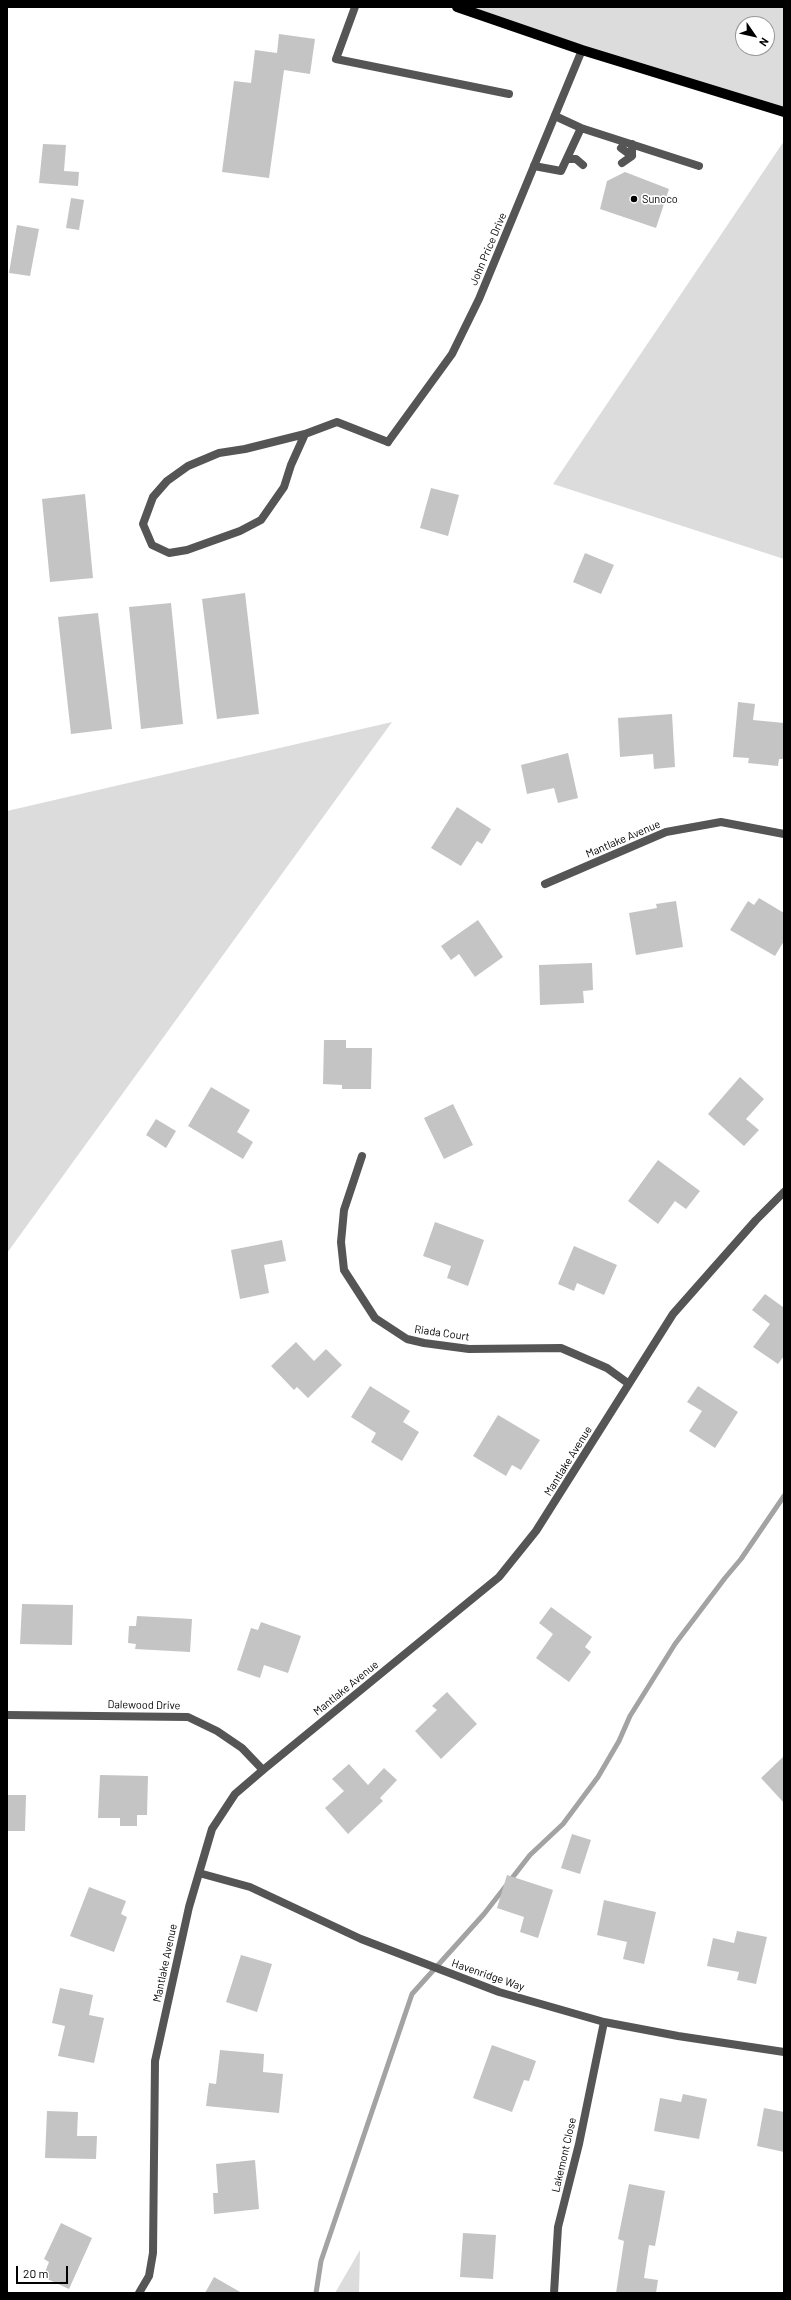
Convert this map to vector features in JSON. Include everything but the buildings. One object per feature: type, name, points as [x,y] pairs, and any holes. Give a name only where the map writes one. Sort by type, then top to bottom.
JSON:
[{"type":"main road","points":[[457,7],[582,50],[784,112]]},
{"type":"street","points":[[354,7],[336,59],[508,94]]},
{"type":"street","name":"John Price Drive","points":[[306,434],[337,422],[388,442],[452,354],[479,299],[582,50]]},
{"type":"street","points":[[555,116],[581,128],[699,166]]},
{"type":"street","points":[[534,166],[561,171],[581,128]]},
{"type":"street","points":[[632,144],[632,156]]},
{"type":"street","points":[[621,148],[632,156]]},
{"type":"street","points":[[576,159],[582,152]]},
{"type":"street","points":[[622,163],[632,156]]},
{"type":"street","points":[[567,159],[576,159],[583,165]]},
{"type":"street","points":[[306,434],[291,465],[284,487],[261,520],[240,531],[187,550],[169,553],[152,545],[143,524],[153,497],[167,481],[188,466],[219,453],[245,449],[306,434]]},
{"type":"street","name":"Mantlake Avenue","points":[[544,884],[666,832],[721,822],[784,834]]},
{"type":"street","name":"Riada Court","points":[[362,1156],[344,1210],[341,1242],[344,1270],[375,1318],[407,1339],[424,1343],[469,1348],[561,1348],[608,1368],[630,1384]]},
{"type":"street","name":"Mantlake Avenue","points":[[139,2293],[149,2276],[153,2253],[155,2061],[189,1907],[212,1829],[223,1810],[235,1794],[263,1770],[499,1577],[536,1532],[673,1314],[756,1220],[784,1192]]},
{"type":"street","name":"Dalewood Drive","points":[[7,1715],[188,1716],[217,1731],[242,1748],[263,1770]]},
{"type":"street","name":"Havenridge Way","points":[[199,1873],[250,1887],[361,1939],[498,1992],[604,2022],[678,2036],[784,2052]]},
{"type":"street","name":"Lakemont Close","points":[[554,2293],[558,2226],[578,2144],[604,2022]]},
{"type":"shaded area","points":[[461,7],[784,7],[784,111]]},
{"type":"shaded area","points":[[784,141],[784,559],[553,484]]},
{"type":"shaded area","points":[[392,722],[7,1253],[7,811]]},
{"type":"shaded area","points":[[360,2250],[359,2293],[335,2293]]},
{"type":"waterway","points":[[316,2293],[321,2261],[412,1994],[484,1914],[530,1855],[563,1824],[598,1777],[619,1741],[630,1716],[675,1644],[741,1559],[784,1496]]},
{"type":"place","name":"Sunoco","points":[[634,199]]}]
